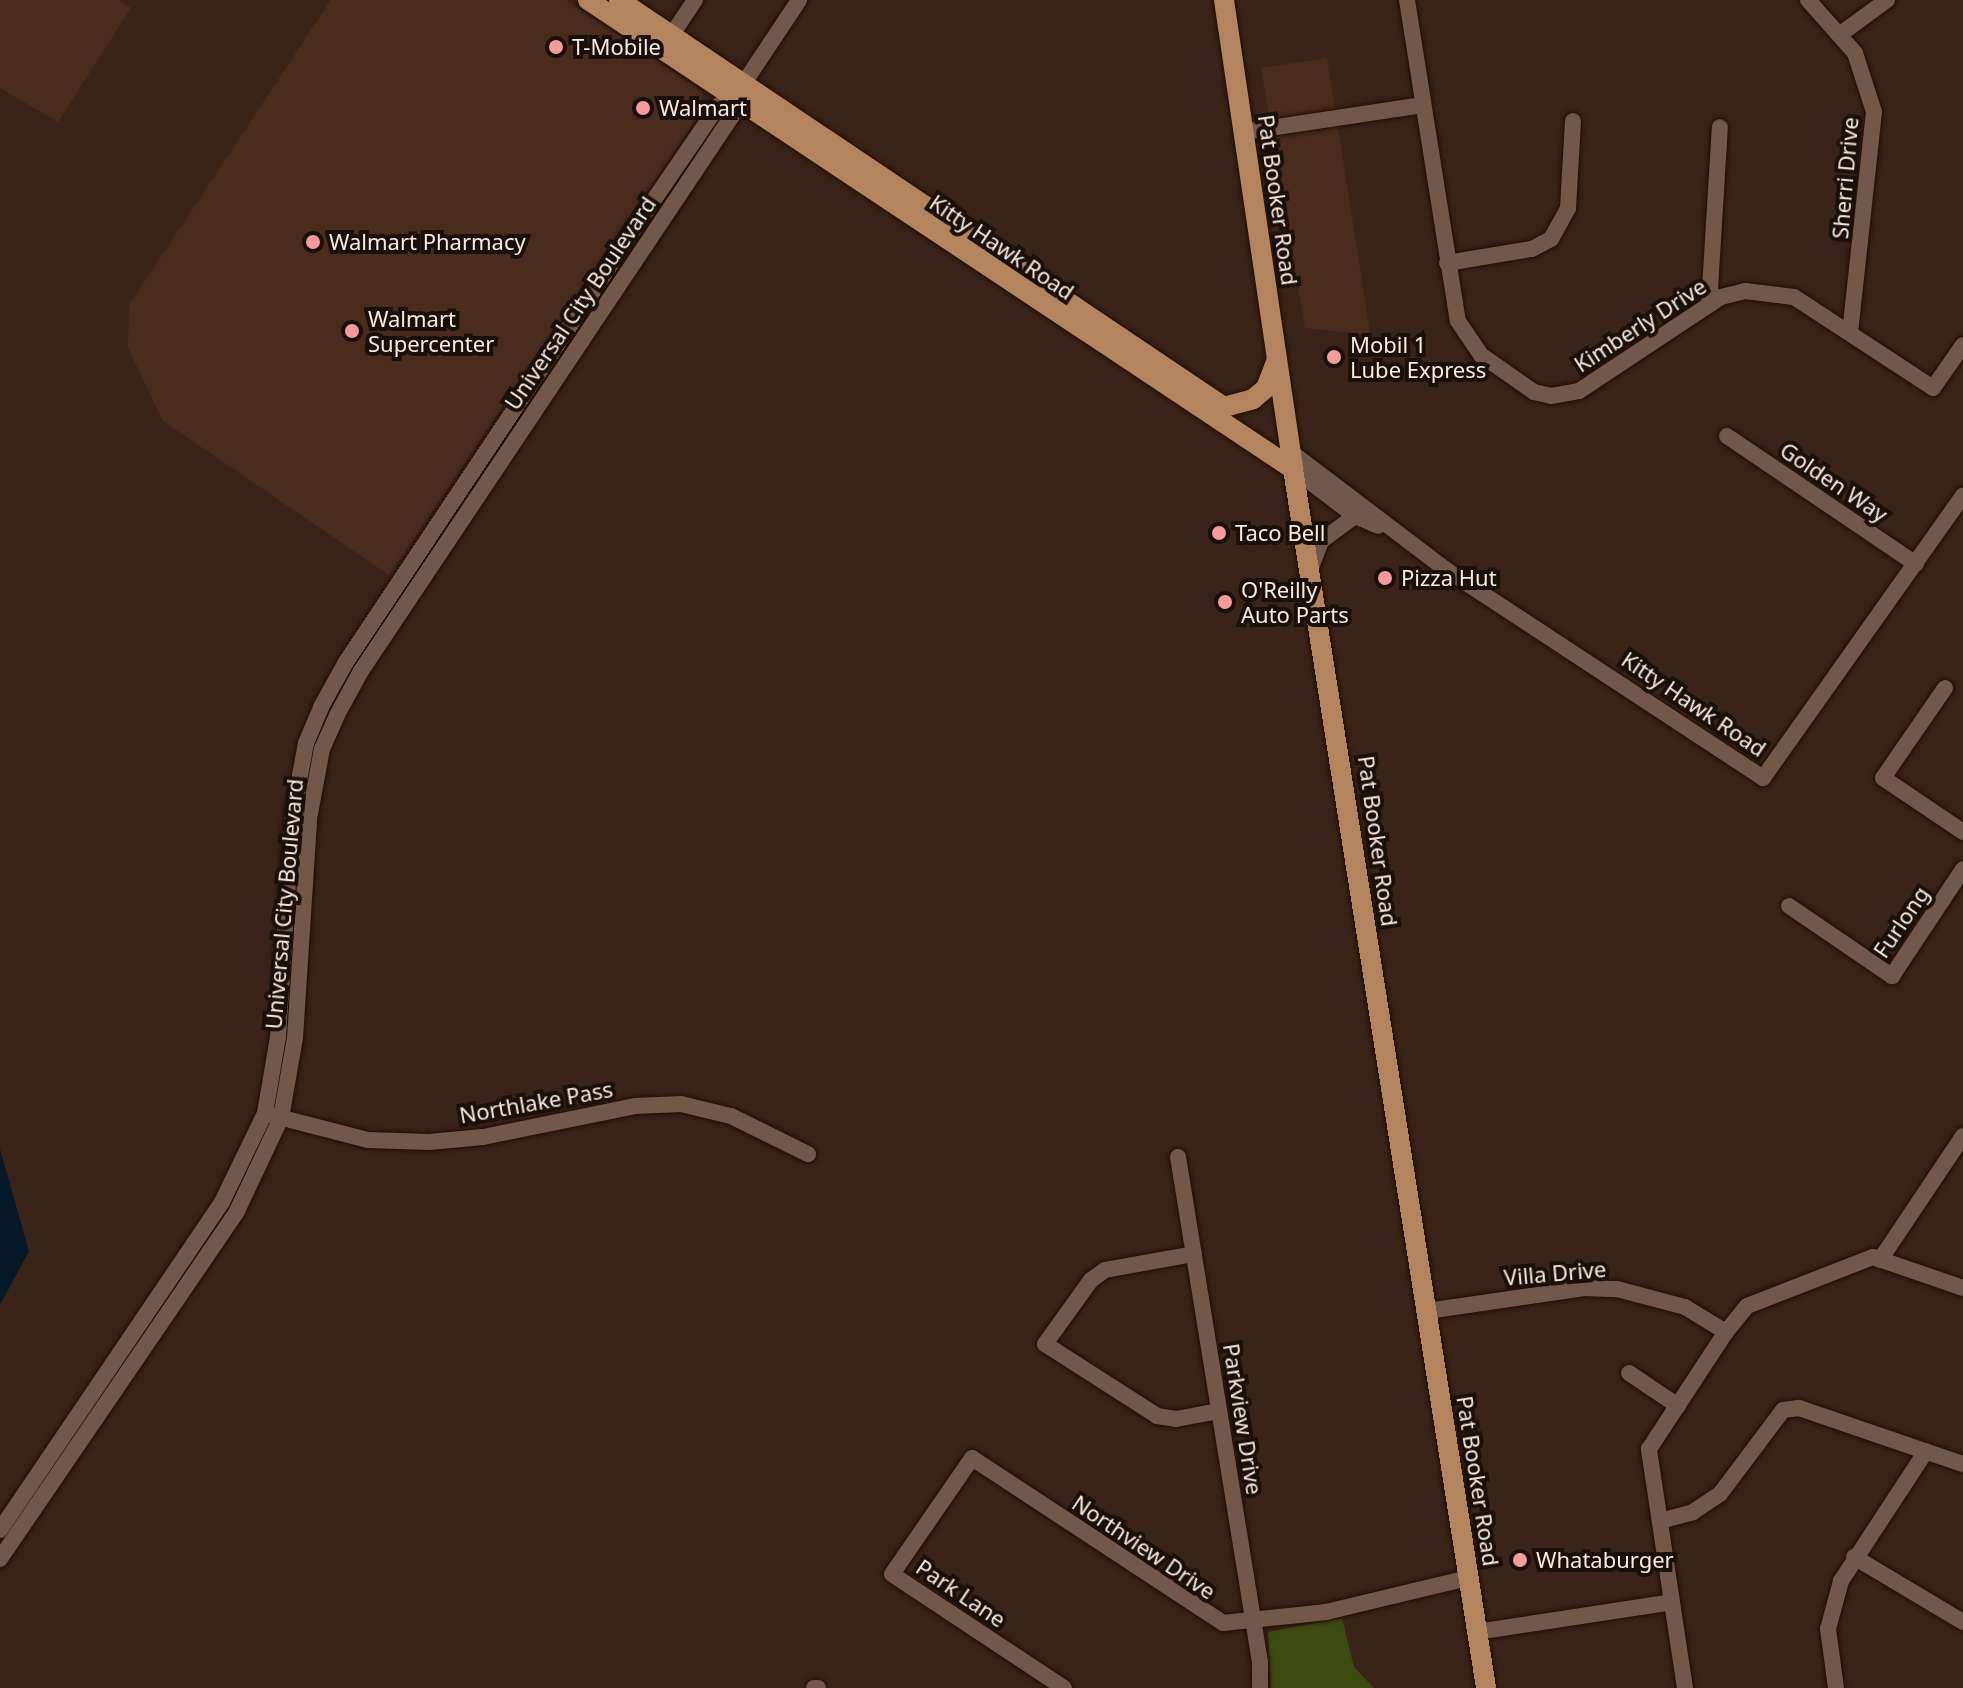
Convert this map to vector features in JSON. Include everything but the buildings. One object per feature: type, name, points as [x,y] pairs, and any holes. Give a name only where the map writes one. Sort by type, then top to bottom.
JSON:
[{"type":"main road","name":"Kitty Hawk Road","points":[[588,0],[667,42],[1292,461]]},
{"type":"main road","name":"Kitty Hawk Road","points":[[619,0],[667,42]]},
{"type":"main road","name":"Pat Booker Road","points":[[1224,0],[1292,461],[1486,1688]]},
{"type":"main road","name":"Kitty Hawk Road","points":[[1125,349],[1224,407],[1292,461]]},
{"type":"main road","points":[[1224,407],[1253,399],[1266,388],[1277,359]]},
{"type":"street","points":[[667,42],[695,0]]},
{"type":"street","name":"Universal City Boulevard","points":[[300,818],[322,749],[373,652],[468,494],[507,419],[663,220],[732,116],[739,90],[799,0]]},
{"type":"street","name":"Kimberly Drive","points":[[1407,0],[1458,321],[1474,347],[1534,392],[1551,396],[1579,391],[1730,294],[1775,291],[1794,297],[1933,388],[1963,345]]},
{"type":"street","name":"Sherri Drive","points":[[1808,0],[1842,33],[1867,81],[1874,128],[1850,332]]},
{"type":"street","points":[[1842,33],[1887,0]]},
{"type":"street","name":"Universal City Boulevard","points":[[0,1559],[26,1508],[219,1223],[239,1175],[273,1116],[278,1037],[293,934],[306,743],[359,642],[468,494],[521,430],[647,210],[718,106],[739,90]]},
{"type":"street","points":[[1244,132],[1423,105]]},
{"type":"street","points":[[1447,263],[1532,249],[1551,239],[1568,208],[1573,121]]},
{"type":"street","points":[[1709,305],[1720,127]]},
{"type":"street","points":[[647,210],[663,220]]},
{"type":"street","points":[[507,419],[521,430]]},
{"type":"street","name":"Golden Way","points":[[1727,436],[1916,564]]},
{"type":"street","name":"Kitty Hawk Road","points":[[1292,461],[1355,516],[1391,531]]},
{"type":"street","name":"Kitty Hawk Road","points":[[1292,461],[1391,531],[1763,778],[1963,496]]},
{"type":"street","points":[[1310,570],[1321,541],[1355,516]]},
{"type":"street","points":[[359,642],[373,652]]},
{"type":"street","points":[[1945,688],[1883,778],[1963,832]]},
{"type":"street","name":"Furlong","points":[[1789,906],[1892,976],[1963,869]]},
{"type":"street","name":"Northlake Pass","points":[[273,1116],[368,1140],[429,1142],[483,1137],[635,1106],[681,1104],[731,1116],[808,1154]]},
{"type":"street","points":[[1880,1260],[1963,1136]]},
{"type":"street","name":"Parkview Drive","points":[[1178,1157],[1254,1623],[1260,1688]]},
{"type":"street","points":[[1194,1254],[1105,1270],[1091,1280],[1045,1344],[1157,1416],[1176,1419],[1219,1411]]},
{"type":"street","points":[[1685,1688],[1649,1449],[1726,1332],[1747,1306],[1873,1257],[1963,1288]]},
{"type":"street","name":"Villa Drive","points":[[1427,1311],[1584,1288],[1617,1289],[1685,1307],[1726,1332]]},
{"type":"street","points":[[1629,1373],[1678,1406]]},
{"type":"street","points":[[1660,1521],[1693,1512],[1720,1494],[1783,1410],[1799,1408],[1963,1464]]},
{"type":"street","points":[[1836,1688],[1828,1629],[1841,1581],[1926,1451]]},
{"type":"street","name":"Northview Drive","points":[[932,1516],[972,1458],[1209,1618],[1254,1623],[1326,1612],[1468,1578]]},
{"type":"street","name":"Universal City Boulevard","points":[[0,1530],[26,1508]]},
{"type":"street","name":"Park Lane","points":[[932,1516],[892,1574],[1064,1688]]},
{"type":"street","points":[[1854,1557],[1963,1622]]},
{"type":"street","points":[[1477,1632],[1672,1602]]},
{"type":"shaded area","points":[[0,0],[119,0],[131,8],[58,122],[0,88]]},
{"type":"shaded area","points":[[331,0],[566,0],[702,91],[703,109],[389,575],[163,421],[128,348],[129,305]]},
{"type":"shaded area","points":[[1327,58],[1370,332],[1361,334],[1305,328],[1261,68]]},
{"type":"green space","points":[[1342,1618],[1354,1667],[1374,1688],[1271,1688],[1268,1632]]},
{"type":"water","points":[[0,1149],[29,1251],[0,1305]]},
{"type":"place","name":"T-Mobile","points":[[556,47]]},
{"type":"place","name":"Walmart","points":[[643,108]]},
{"type":"place","name":"Walmart Pharmacy","points":[[313,242]]},
{"type":"place","name":"Walmart Supercenter","points":[[352,331]]},
{"type":"place","name":"Mobil 1 Lube Express","points":[[1334,357]]},
{"type":"place","name":"Taco Bell","points":[[1219,533]]},
{"type":"place","name":"Pizza Hut","points":[[1385,578]]},
{"type":"place","name":"O'Reilly Auto Parts","points":[[1225,602]]},
{"type":"place","name":"Whataburger","points":[[1520,1560]]}]
